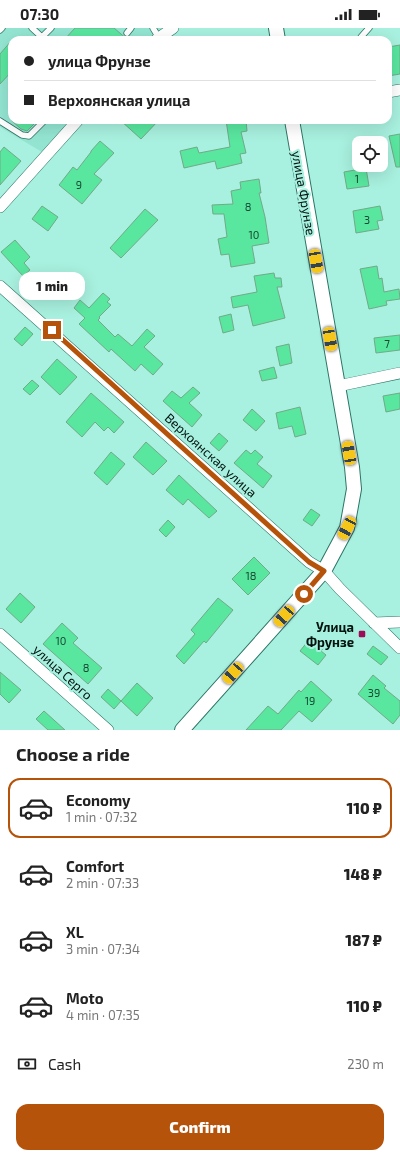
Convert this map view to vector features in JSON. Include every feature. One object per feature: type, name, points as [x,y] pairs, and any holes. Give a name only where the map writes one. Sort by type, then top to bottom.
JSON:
[{"type":"street","points":[[156,35],[173,28]]},
{"type":"street","points":[[0,207],[74,124]]},
{"type":"street","name":"улица Фрунзе","points":[[182,730],[324,571],[347,528],[354,489],[352,467],[293,124]]},
{"type":"street","name":"Верхоянская улица","points":[[0,286],[309,562],[324,571],[340,589],[400,648]]},
{"type":"street","points":[[338,386],[400,373]]},
{"type":"street","points":[[374,623],[400,622]]},
{"type":"street","name":"улица Серго","points":[[0,634],[108,730]]},
{"type":"lane","points":[[32,28],[41,36]]},
{"type":"lane","points":[[362,36],[369,28]]},
{"type":"lane","points":[[0,121],[22,135],[29,136],[41,124]]},
{"type":"shaded area","points":[[0,28],[166,28],[155,36],[8,36],[8,124],[68,124],[42,152],[0,127]]},
{"type":"building","points":[[75,28],[114,28],[123,36],[68,36]]},
{"type":"building","points":[[8,45],[8,75],[0,84],[0,54]]},
{"type":"building","points":[[400,45],[400,74],[392,75],[392,46]]},
{"type":"building","points":[[15,124],[34,124],[27,131],[21,129]]},
{"type":"building","points":[[124,124],[155,124],[141,139]]},
{"type":"building","points":[[227,124],[246,124],[247,131],[241,132],[246,153],[240,154],[242,163],[217,169],[215,161],[184,168],[180,151],[197,147],[199,153],[230,147]]},
{"type":"building","points":[[400,134],[400,167],[396,167],[389,136]]},
{"type":"building","points":[[100,141],[114,153],[94,174],[102,180],[82,204],[59,185],[73,167],[77,170]]},
{"type":"building","points":[[4,147],[21,161],[0,185],[0,152]]},
{"type":"building","points":[[352,171],[352,172],[367,172],[369,186],[347,189],[344,172]]},
{"type":"building","points":[[259,179],[261,193],[259,193],[269,243],[252,246],[255,263],[231,267],[229,254],[221,255],[218,239],[227,237],[224,214],[213,214],[212,205],[233,204],[231,191],[241,189],[240,182]]},
{"type":"building","points":[[42,206],[58,217],[48,231],[32,219]]},
{"type":"building","points":[[380,206],[383,220],[377,221],[379,229],[356,233],[353,211]]},
{"type":"building","points":[[145,209],[158,220],[121,258],[110,248]]},
{"type":"building","points":[[15,240],[30,257],[24,263],[30,270],[23,276],[1,252]]},
{"type":"building","points":[[377,266],[379,279],[382,278],[384,292],[399,289],[400,299],[386,301],[387,305],[369,309],[360,269]]},
{"type":"building","points":[[274,273],[275,278],[281,278],[282,287],[277,287],[285,318],[253,326],[248,305],[233,308],[231,297],[257,292],[254,276]]},
{"type":"building","points":[[103,293],[110,299],[107,302],[111,305],[99,317],[100,318],[98,320],[115,337],[118,334],[132,346],[147,329],[155,336],[144,347],[163,364],[153,375],[141,364],[135,371],[111,349],[109,352],[79,324],[85,318],[74,308],[80,300],[89,308]]},
{"type":"building","points":[[231,314],[234,330],[223,333],[219,317]]},
{"type":"building","points":[[25,327],[33,334],[22,346],[14,339]]},
{"type":"building","points":[[400,335],[400,350],[376,353],[374,338]]},
{"type":"building","points":[[289,344],[292,363],[280,366],[276,347]]},
{"type":"building","points":[[57,359],[77,377],[60,395],[41,377]]},
{"type":"building","points":[[274,367],[277,378],[262,381],[259,371]]},
{"type":"building","points":[[32,380],[39,386],[30,395],[23,389]]},
{"type":"building","points":[[193,387],[200,393],[189,403],[202,415],[192,427],[163,401],[172,391],[181,398]]},
{"type":"building","points":[[91,393],[124,422],[114,433],[108,427],[104,431],[95,422],[82,437],[66,422]]},
{"type":"building","points":[[400,393],[400,409],[386,412],[383,396]]},
{"type":"building","points":[[300,407],[306,434],[295,437],[292,426],[279,429],[276,413]]},
{"type":"building","points":[[252,409],[265,421],[256,431],[243,420]]},
{"type":"building","points":[[219,433],[228,441],[219,451],[210,443]]},
{"type":"building","points":[[146,442],[167,461],[153,475],[133,457]]},
{"type":"building","points":[[246,450],[251,454],[255,450],[263,457],[257,464],[272,476],[263,488],[234,463]]},
{"type":"building","points":[[111,452],[125,464],[107,485],[94,473]]},
{"type":"building","points":[[179,475],[217,511],[209,518],[188,499],[183,505],[166,490]]},
{"type":"building","points":[[311,509],[320,515],[312,526],[303,520]]},
{"type":"building","points":[[168,520],[175,527],[166,537],[159,530]]},
{"type":"building","points":[[254,557],[270,573],[248,595],[232,579]]},
{"type":"building","points":[[20,593],[35,607],[21,623],[6,609]]},
{"type":"building","points":[[218,598],[233,610],[206,643],[204,641],[184,664],[176,656],[195,634],[191,630]]},
{"type":"building","points":[[62,623],[78,638],[73,643],[102,668],[88,684],[43,644]]},
{"type":"building","points":[[312,636],[325,646],[321,651],[326,655],[318,665],[300,651]]},
{"type":"building","points":[[373,646],[388,657],[381,665],[367,654]]},
{"type":"building","points":[[0,672],[21,690],[9,703],[0,694]]},
{"type":"building","points":[[373,675],[386,686],[384,688],[400,701],[400,715],[393,724],[358,694]]},
{"type":"building","points":[[311,681],[332,700],[312,722],[299,711],[281,730],[246,730],[268,706],[278,714],[299,690],[301,692]]},
{"type":"building","points":[[137,683],[153,698],[137,716],[121,701]]},
{"type":"building","points":[[108,689],[121,701],[114,709],[101,697]]},
{"type":"building","points":[[44,711],[65,730],[48,730],[36,719]]},
{"type":"place","name":"Улица Фрунзе","points":[[362,634]]},
{"type":"route","points":[[52,330],[309,562],[324,571],[304,594]]}]
